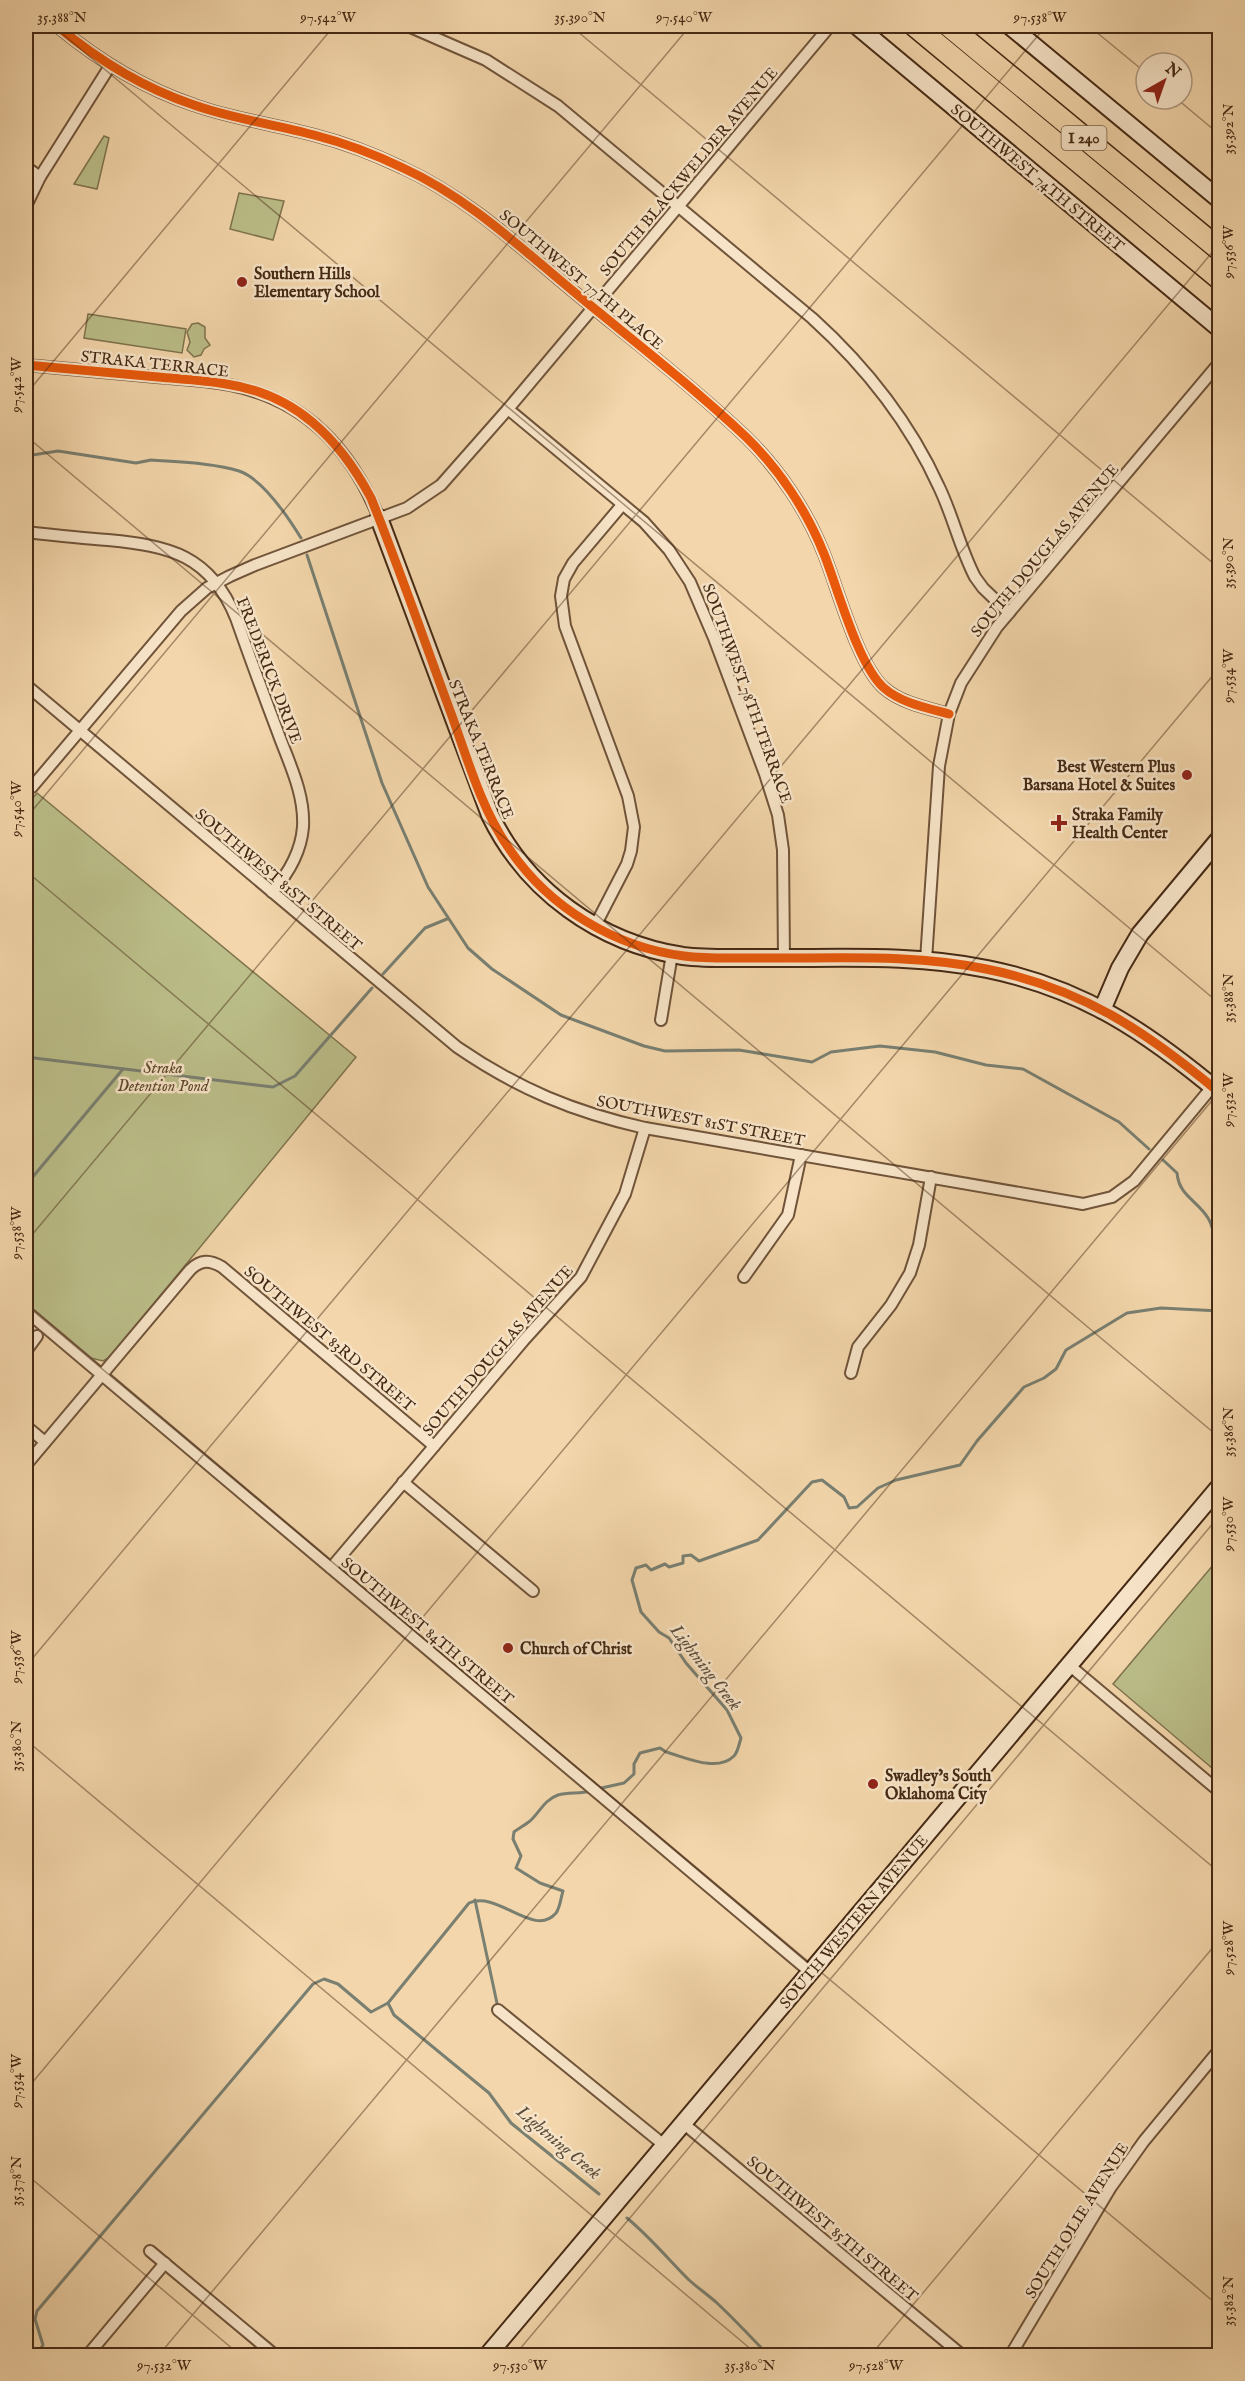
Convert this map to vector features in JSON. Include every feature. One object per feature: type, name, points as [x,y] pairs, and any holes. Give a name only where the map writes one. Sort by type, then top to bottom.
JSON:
[{"type":"highway","name":"I 240","points":[[915,26],[1220,279]]},
{"type":"highway","name":"I 240","points":[[949,26],[1220,250]]},
{"type":"main road","name":"SOUTHWEST 74TH STREET","points":[[857,26],[1220,329]]},
{"type":"main road","points":[[1010,26],[1220,200]]},
{"type":"main road","name":"STRAKA TERRACE","points":[[379,518],[495,826],[519,863],[545,891],[565,908],[595,926],[631,943],[672,954],[784,959],[926,960],[967,965],[1023,977],[1053,988],[1121,1020],[1166,1048],[1216,1090]]},
{"type":"main road","points":[[1102,1010],[1120,968],[1140,934],[1220,838]]},
{"type":"main road","name":"SOUTH WESTERN AVENUE","points":[[487,2355],[1220,1486]]},
{"type":"street","name":"SOUTHWEST 77TH PLACE","points":[[57,26],[110,66],[145,85],[193,105],[335,141],[382,159],[425,178],[489,221],[734,426],[777,473],[800,506],[823,550],[864,661],[877,681],[899,698],[949,714]]},
{"type":"street","points":[[408,26],[466,50],[534,90],[577,121],[812,318],[871,378],[898,414],[929,465],[975,577],[982,588],[1009,613]]},
{"type":"street","name":"SOUTH BLACKWELDER AVENUE","points":[[32,787],[198,595],[255,565],[407,508],[441,486],[830,26]]},
{"type":"street","points":[[26,206],[40,177],[110,66]]},
{"type":"street","points":[[26,167],[40,177]]},
{"type":"street","name":"SOUTH DOUGLAS AVENUE","points":[[926,960],[939,766],[949,714],[970,667],[1009,613],[1220,363]]},
{"type":"street","name":"STRAKA TERRACE","points":[[26,365],[227,384],[276,399],[308,418],[339,448],[357,471],[379,518]]},
{"type":"street","name":"SOUTHWEST 78TH TERRACE","points":[[508,409],[657,536],[690,582],[707,620],[765,774],[777,815],[783,850],[784,959]]},
{"type":"street","points":[[595,926],[627,864],[634,827],[628,796],[565,626],[561,596],[564,579],[573,563],[622,505]]},
{"type":"street","name":"FREDERICK DRIVE","points":[[26,532],[122,541],[167,548],[197,564],[225,595],[295,779],[302,805],[303,828],[297,851],[284,877],[272,892]]},
{"type":"street","name":"SOUTHWEST 81ST STREET","points":[[26,685],[433,1027],[491,1070],[529,1091],[604,1119],[1083,1204],[1102,1201],[1125,1190],[1216,1090]]},
{"type":"street","points":[[661,1020],[672,954]]},
{"type":"street","name":"SOUTH DOUGLAS AVENUE","points":[[331,1568],[587,1269],[625,1194],[645,1128]]},
{"type":"street","points":[[744,1276],[788,1215],[801,1155]]},
{"type":"street","points":[[851,1373],[858,1347],[891,1305],[910,1274],[919,1245],[931,1177]]},
{"type":"street","name":"SOUTHWEST 83RD STREET","points":[[101,1375],[190,1270],[203,1261],[212,1262],[222,1267],[434,1446]]},
{"type":"street","name":"SOUTHWEST 84TH STREET","points":[[26,1311],[810,1972]]},
{"type":"street","points":[[26,1351],[38,1336]]},
{"type":"street","points":[[26,1466],[101,1375]]},
{"type":"street","points":[[26,1426],[45,1442]]},
{"type":"street","points":[[26,1447],[35,1455]]},
{"type":"street","points":[[403,1482],[533,1591]]},
{"type":"street","points":[[1069,1665],[1220,1792]]},
{"type":"street","points":[[498,2010],[664,2145]]},
{"type":"street","name":"SOUTH OLIE AVENUE","points":[[1010,2355],[1112,2187],[1144,2141],[1220,2049]]},
{"type":"street","name":"SOUTHWEST 85TH STREET","points":[[683,2123],[963,2355]]},
{"type":"street","points":[[150,2251],[276,2355]]},
{"type":"street","points":[[87,2355],[165,2263]]},
{"type":"green space","points":[[104,136],[109,138],[97,189],[74,184]]},
{"type":"green space","points":[[239,193],[284,201],[273,240],[230,229]]},
{"type":"green space","points":[[88,314],[186,329],[182,353],[84,338]]},
{"type":"green space","points":[[198,323],[205,327],[205,338],[210,345],[201,355],[194,357],[187,350],[190,342],[187,332],[192,324]]},
{"type":"green space","name":"Straka Detention Pond","points":[[37,793],[356,1057],[110,1357],[103,1361],[91,1358],[26,1304],[26,806]]},
{"type":"green space","points":[[1219,1558],[1219,1774],[1113,1684]]},
{"type":"waterway","points":[[26,456],[58,451],[136,463],[151,460],[184,462],[239,471],[248,475],[266,490],[301,538]]},
{"type":"waterway","points":[[307,555],[382,783],[428,887],[468,948],[492,969],[561,1015],[644,1046],[665,1051],[739,1050],[812,1062],[831,1052],[880,1046],[935,1052],[986,1065],[1023,1069],[1119,1122],[1149,1149]]},
{"type":"waterway","points":[[383,974],[425,928],[447,919]]},
{"type":"waterway","points":[[26,1057],[273,1087],[295,1076],[372,988]]},
{"type":"waterway","points":[[26,1185],[123,1069]]},
{"type":"waterway","points":[[1163,1160],[1177,1173],[1181,1187],[1204,1212],[1212,1226],[1217,1263],[1219,1311]]},
{"type":"waterway","name":"Lightning Creek","points":[[597,1789],[624,1783],[634,1774],[634,1764],[640,1753],[660,1748],[691,1760],[710,1764],[719,1763],[734,1756],[741,1738],[727,1710],[686,1663],[669,1638],[659,1632],[641,1612],[632,1580],[636,1568],[646,1565],[651,1570],[665,1564],[669,1567],[683,1563],[683,1556],[691,1555],[699,1561],[758,1540],[812,1482],[822,1480],[844,1497],[849,1508],[857,1507],[878,1488],[896,1480],[960,1465],[977,1441],[1024,1387],[1044,1378],[1056,1369],[1066,1350],[1127,1313],[1161,1308],[1220,1311]]},
{"type":"waterway","points":[[37,2354],[43,2345],[35,2319],[37,2311],[313,1984],[324,1979],[338,1984],[371,2012],[388,2003],[469,1903],[480,1901],[492,1903],[526,1918],[537,1921],[547,1920],[556,1913],[563,1891],[540,1883],[516,1868],[521,1856],[513,1839],[514,1832],[530,1821],[553,1797],[591,1791]]},
{"type":"waterway","points":[[475,1900],[498,2008]]},
{"type":"waterway","name":"Lightning Creek","points":[[388,2003],[394,2015],[489,2093],[511,2123],[599,2194]]},
{"type":"waterway","name":"Lightning Creek","points":[[627,2218],[689,2280],[724,2309],[769,2356]]},
{"type":"cycle path","points":[[57,26],[122,72],[157,90],[209,110],[314,135],[370,154],[427,180],[495,226],[685,383],[758,449],[791,491],[809,522],[824,554],[857,645],[875,677],[884,688],[898,698],[949,714]]},
{"type":"cycle path","points":[[26,365],[201,381],[251,389],[294,409],[329,438],[345,456],[371,498],[470,768],[491,819],[526,871],[564,906],[585,921],[633,944],[684,956],[900,959],[958,964],[1021,977],[1083,1000],[1112,1015],[1166,1051],[1220,1093]]},
{"type":"place","name":"Southern Hills Elementary School","points":[[242,282]]},
{"type":"place","name":"Best Western Plus Barsana Hotel & Suites","points":[[1187,775]]},
{"type":"place","name":"Straka Family Health Center","points":[[1059,823]]},
{"type":"place","name":"Church of Christ","points":[[508,1648]]},
{"type":"place","name":"Swadley’s South Oklahoma City","points":[[873,1784]]}]
